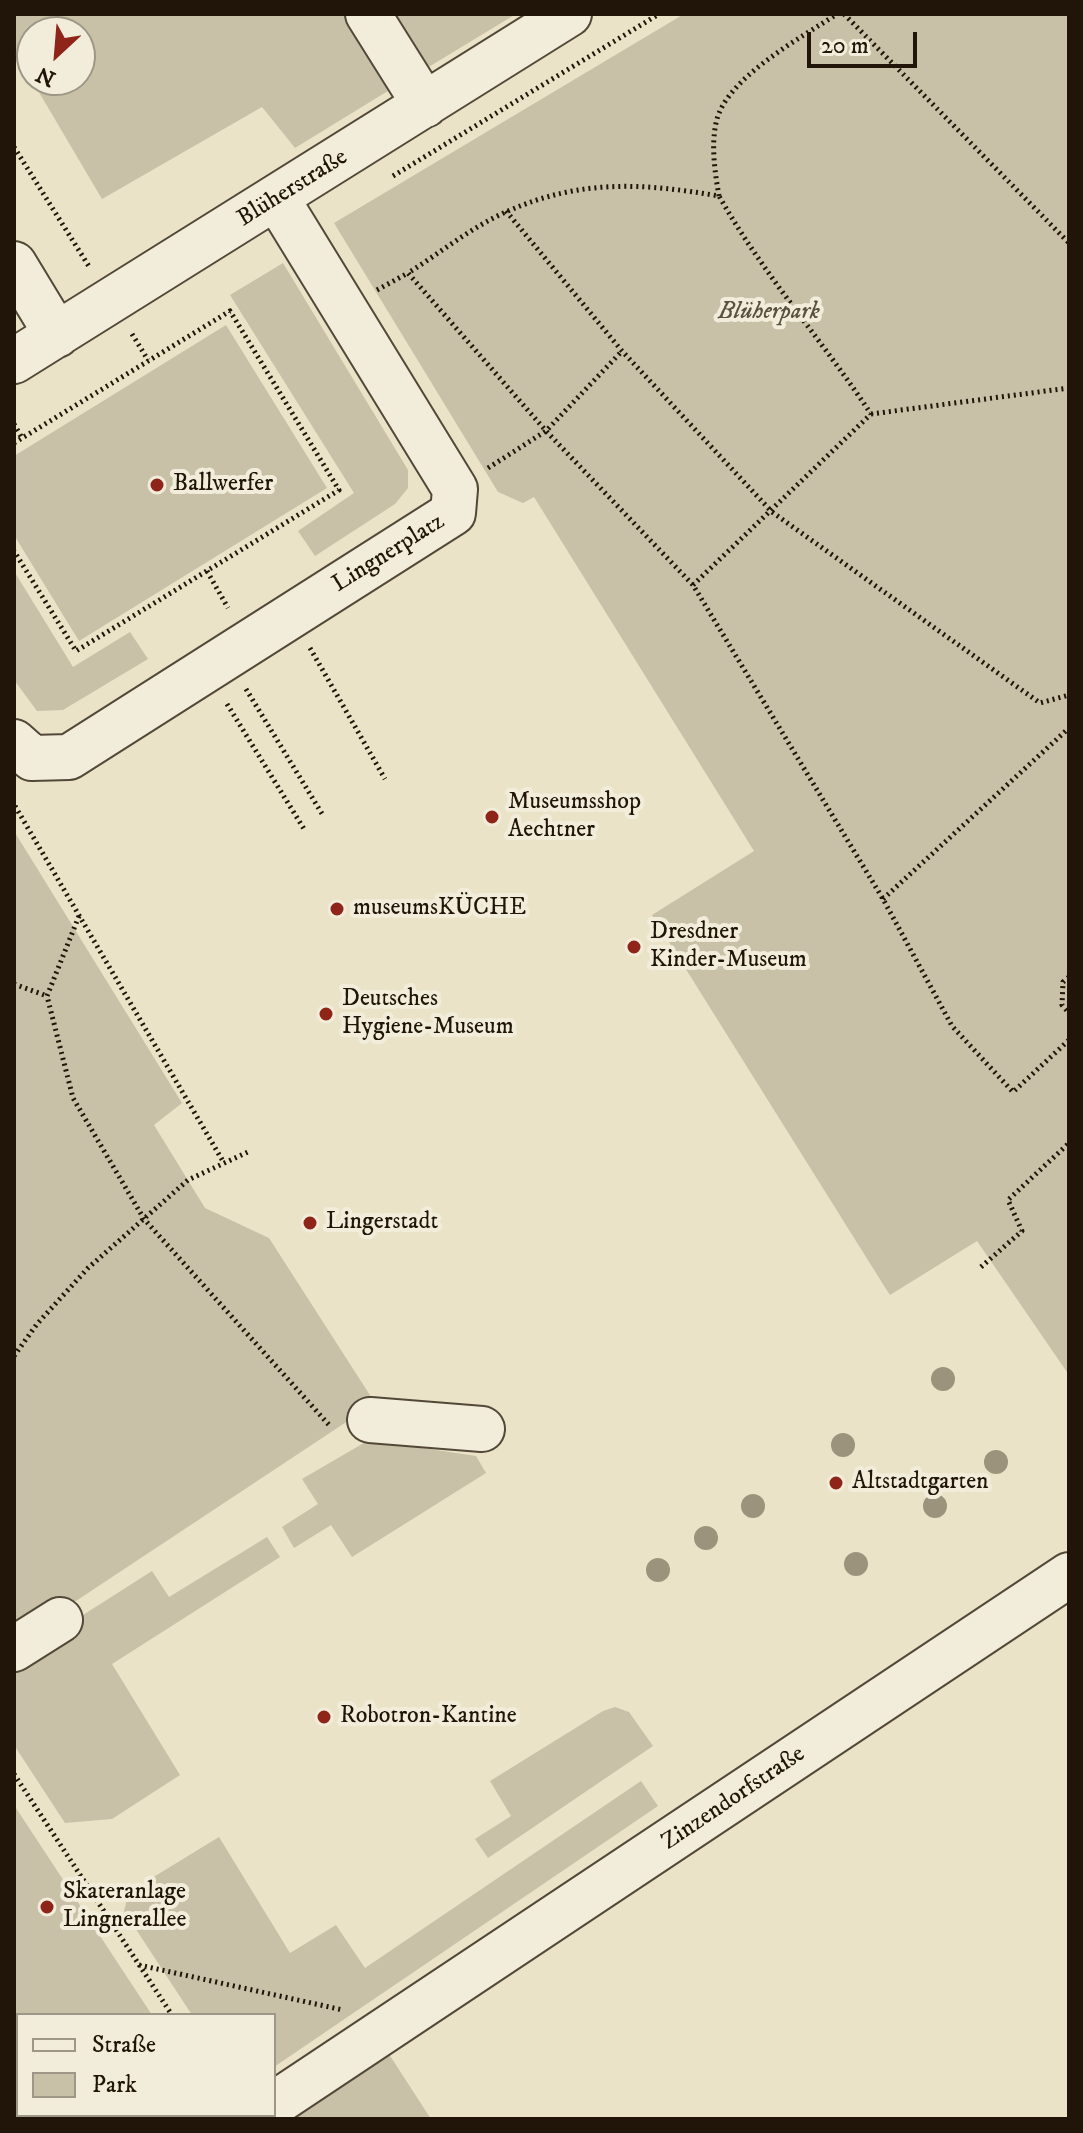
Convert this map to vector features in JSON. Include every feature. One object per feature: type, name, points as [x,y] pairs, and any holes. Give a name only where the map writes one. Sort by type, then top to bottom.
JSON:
[{"type":"street","points":[[368,14],[425,105]]},
{"type":"street","name":"Blüherstraße","points":[[14,361],[569,14]]},
{"type":"street","name":"Lingnerplatz","points":[[14,742],[32,758],[69,757],[453,513],[455,489],[277,199]]},
{"type":"street","points":[[14,264],[57,335]]},
{"type":"street","points":[[351,1423],[482,1429]]},
{"type":"street","name":"Zinzendorfstraße","points":[[289,2103],[398,2022],[1069,1575]]},
{"type":"street","points":[[14,1649],[60,1620]]},
{"type":"path","points":[[391,177],[659,14]]},
{"type":"path","points":[[837,14],[742,81],[727,98],[716,122],[714,167],[719,196],[743,239],[839,365],[871,414]]},
{"type":"path","points":[[844,14],[1069,243]]},
{"type":"path","points":[[14,147],[111,301]]},
{"type":"path","points":[[376,291],[506,211],[574,188],[646,185],[719,196]]},
{"type":"path","points":[[506,211],[622,351],[772,512],[1040,703],[1069,695]]},
{"type":"path","points":[[408,273],[546,431],[693,585],[883,899],[952,1026],[1013,1092],[1069,1040]]},
{"type":"path","points":[[14,443],[230,311],[339,490],[76,651],[14,551]]},
{"type":"path","points":[[455,489],[546,431],[622,351]]},
{"type":"path","points":[[693,585],[871,414],[1069,388]]},
{"type":"path","points":[[14,424],[22,438]]},
{"type":"path","points":[[207,571],[229,610]]},
{"type":"path","points":[[292,616],[385,779]]},
{"type":"path","points":[[216,664],[324,817]]},
{"type":"path","points":[[216,664],[304,829]]},
{"type":"path","points":[[883,899],[1069,728]]},
{"type":"path","points":[[15,806],[224,1163]]},
{"type":"path","points":[[79,916],[47,996],[73,1098],[144,1219],[351,1423]]},
{"type":"path","points":[[1069,977],[1063,982],[1062,1005],[1069,1013]]},
{"type":"path","points":[[14,984],[47,996]]},
{"type":"path","points":[[981,1267],[1022,1231],[1008,1200],[1069,1143]]},
{"type":"path","points":[[14,1356],[37,1324],[88,1268],[188,1180],[250,1151]]},
{"type":"path","points":[[14,1774],[171,2013]]},
{"type":"path","points":[[139,1965],[398,2022]]},
{"type":"green space","points":[[14,14],[351,14],[396,86],[295,148],[262,107],[102,199],[41,96],[96,96],[96,16],[16,16],[16,53]]},
{"type":"green space","points":[[386,14],[516,14],[422,71]]},
{"type":"green space","name":"Blüherpark","points":[[684,14],[1069,14],[1069,1375],[977,1241],[890,1295],[886,1289],[652,915],[754,851],[534,497],[523,503],[498,492],[334,223]]},
{"type":"green space","points":[[283,263],[408,470],[408,488],[395,504],[315,556],[298,531],[354,493],[230,295]]},
{"type":"green space","points":[[226,325],[327,488],[79,641],[14,535],[14,456]]},
{"type":"green space","points":[[14,571],[73,667],[130,632],[148,659],[63,710],[37,711],[14,680]]},
{"type":"green space","points":[[14,831],[182,1103],[154,1125],[205,1208],[269,1238],[375,1403],[14,1642]]},
{"type":"green space","points":[[369,1440],[476,1456],[486,1473],[352,1557],[331,1525],[294,1548],[282,1527],[318,1504],[302,1479]]},
{"type":"green space","points":[[267,1537],[280,1557],[112,1664],[180,1775],[112,1819],[65,1823],[14,1745],[14,1659],[152,1571],[169,1597]]},
{"type":"green space","points":[[615,1707],[629,1712],[653,1746],[488,1858],[475,1839],[511,1816],[490,1781],[603,1711]]},
{"type":"green space","points":[[641,1781],[658,1806],[276,2066],[276,2013],[191,2013],[124,1911],[129,1892],[219,1837],[290,1953],[336,1925],[365,1968]]},
{"type":"green space","name":"Skateranlage Lingnerallee","points":[[14,1805],[151,2013],[16,2013],[16,2117],[220,2119],[14,2119]]},
{"type":"green space","points":[[383,2045],[431,2119],[272,2119]]},
{"type":"place","name":"Ballwerfer","points":[[157,485]]},
{"type":"place","name":"Museumsshop Aechtner","points":[[492,817]]},
{"type":"place","name":"museumsKÜCHE","points":[[337,909]]},
{"type":"place","name":"Dresdner Kinder-Museum","points":[[634,947]]},
{"type":"place","name":"Deutsches Hygiene-Museum","points":[[326,1014]]},
{"type":"place","name":"Lingerstadt","points":[[310,1223]]},
{"type":"place","name":"Altstadtgarten","points":[[836,1483]]},
{"type":"place","name":"Robotron-Kantine","points":[[324,1717]]},
{"type":"place","name":"Skateranlage Lingnerallee","points":[[47,1907]]}]
